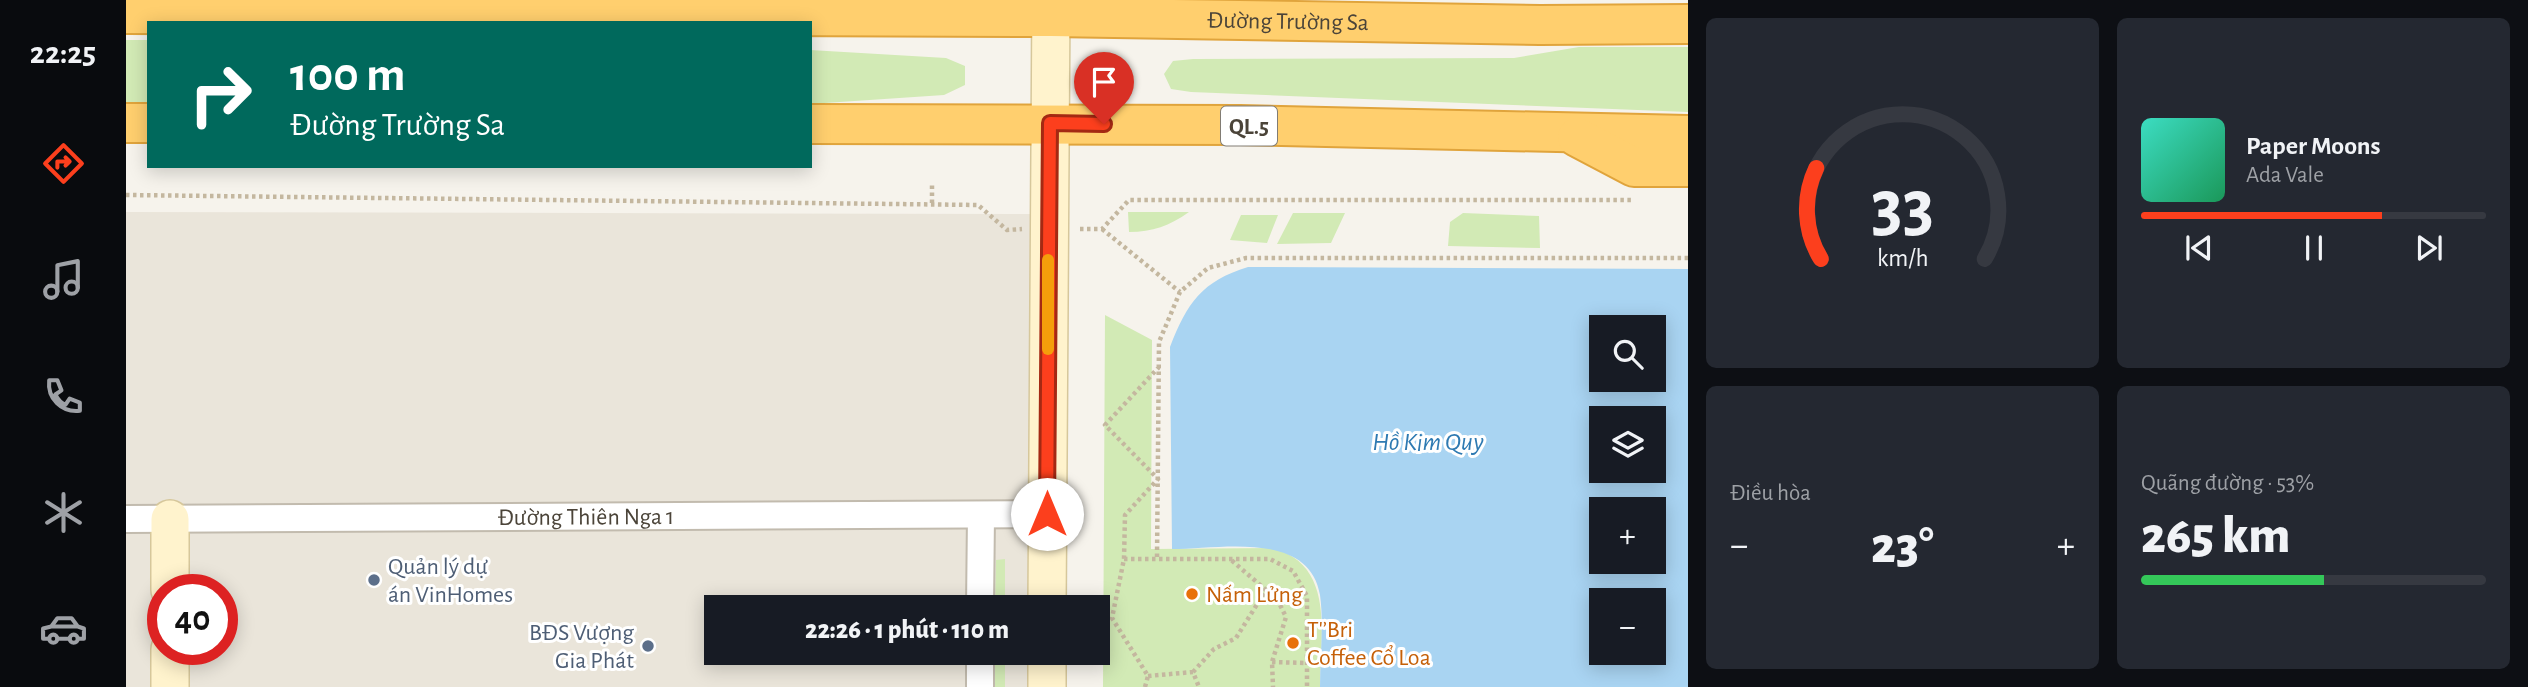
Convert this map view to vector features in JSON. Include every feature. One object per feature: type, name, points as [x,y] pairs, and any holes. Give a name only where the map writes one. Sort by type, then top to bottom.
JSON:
[{"type":"highway","name":"Đường Trường Sa","points":[[567,0],[615,17]]},
{"type":"highway","name":"Đường Trường Sa","points":[[1539,25],[1589,0]]},
{"type":"highway","name":"Đường Trường Sa","points":[[126,13],[615,17],[1051,8],[1539,25],[1688,24]]},
{"type":"highway","points":[[126,122],[147,122]]},
{"type":"highway","name":"QL.5","points":[[812,124],[1050,123],[1688,135]]},
{"type":"highway","name":"QL.5","points":[[1569,133],[1634,167],[1688,167]]},
{"type":"street","points":[[1047,595],[1051,8]]},
{"type":"street","name":"Đường Thiên Nga 1","points":[[126,519],[1047,514]]},
{"type":"street","points":[[980,595],[981,515]]},
{"type":"street","points":[[170,519],[170,574]]},
{"type":"street","points":[[170,665],[170,687]]},
{"type":"street","points":[[980,665],[980,687]]},
{"type":"street","points":[[1047,665],[1047,687]]},
{"type":"path","points":[[932,185],[932,203]]},
{"type":"path","points":[[126,195],[978,205],[1007,230],[1102,229],[1181,292]]},
{"type":"path","points":[[1102,229],[1129,200],[1646,200]]},
{"type":"path","points":[[1157,557],[1159,342],[1181,292],[1208,268],[1246,258],[1688,258]]},
{"type":"path","points":[[1158,479],[1105,425],[1159,367]]},
{"type":"path","points":[[1148,676],[1112,618],[1124,559],[1125,514],[1158,479]]},
{"type":"path","points":[[1124,559],[1270,559],[1293,571],[1307,596],[1307,687]]},
{"type":"path","points":[[1230,559],[1278,601],[1286,617],[1272,663],[1273,687]]},
{"type":"path","points":[[1148,676],[1193,672],[1214,649],[1236,638],[1266,590]]},
{"type":"path","points":[[1272,663],[1307,663]]},
{"type":"path","points":[[1193,672],[1199,687]]},
{"type":"path","points":[[1144,687],[1148,676]]},
{"type":"shaded area","points":[[126,212],[1048,214],[1047,595],[704,595],[704,665],[1047,665],[1047,687],[126,687]]},
{"type":"green space","points":[[126,40],[147,40],[147,108],[126,107]]},
{"type":"green space","points":[[1579,47],[1688,47],[1688,112],[1191,92],[1171,89],[1164,74],[1173,61],[1193,59],[1514,58]]},
{"type":"green space","points":[[812,50],[946,58],[965,66],[965,85],[944,95],[812,104]]},
{"type":"green space","points":[[1128,212],[1189,212],[1160,227],[1129,232]]},
{"type":"green space","points":[[1293,213],[1345,213],[1331,243],[1277,244]]},
{"type":"green space","points":[[1463,213],[1539,216],[1540,248],[1448,246],[1450,222]]},
{"type":"green space","points":[[1241,215],[1278,215],[1267,243],[1230,240]]},
{"type":"green space","points":[[1105,315],[1152,340],[1151,549],[1273,548],[1293,557],[1307,570],[1316,586],[1320,605],[1320,687],[1103,687],[1103,665],[1110,665],[1110,595],[1103,595]]},
{"type":"green space","points":[[1005,559],[1005,595],[995,595],[996,560]]},
{"type":"green space","points":[[995,665],[1005,665],[1005,687],[995,687]]},
{"type":"water","name":"Hồ Kim Quy","points":[[1248,267],[1688,269],[1688,687],[1320,687],[1320,595],[1312,574],[1299,560],[1281,552],[1237,546],[1172,549],[1170,347],[1190,306],[1219,279]]},
{"type":"slow traffic","points":[[1048,260],[1048,349]]},
{"type":"place","name":"Quản lý dự án VinHomes","points":[[374,580]]},
{"type":"place","name":"Nấm Lửng","points":[[1192,594]]},
{"type":"place","name":"T'’Bri Coffee Cổ Loa","points":[[1293,643]]},
{"type":"place","name":"BĐS Vượng Gia Phát","points":[[648,646]]},
{"type":"route","points":[[1047,514],[1050,123],[1104,124]]}]
